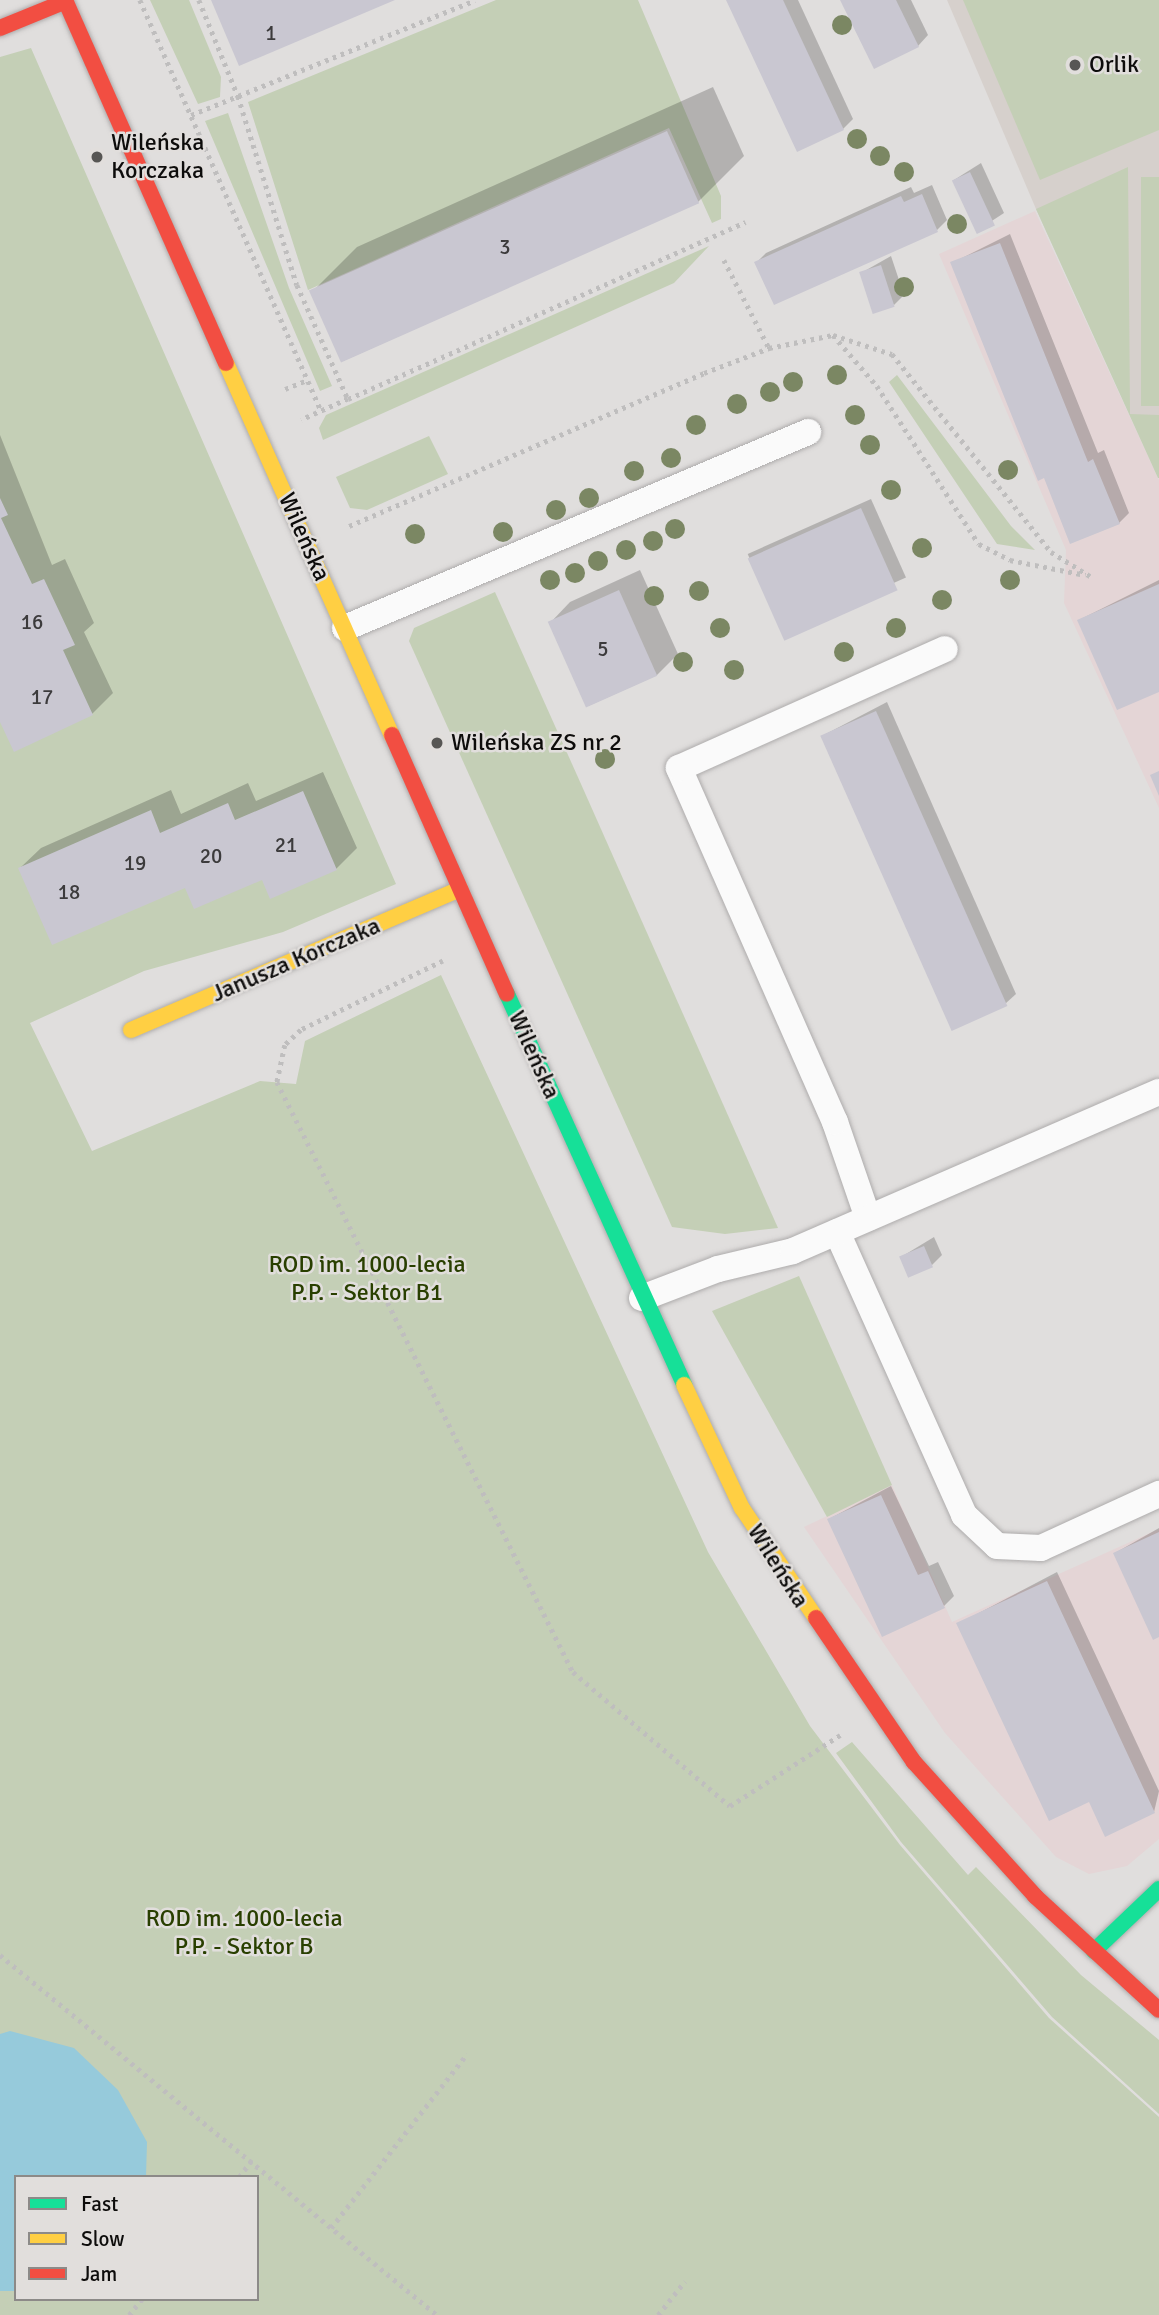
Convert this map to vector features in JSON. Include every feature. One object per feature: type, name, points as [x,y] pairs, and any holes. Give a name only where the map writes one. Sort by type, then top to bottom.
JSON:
[{"type":"street","points":[[0,28],[66,1]]},
{"type":"street","name":"Wileńska","points":[[66,1],[642,1298],[742,1508],[877,1713],[981,1837],[1094,1951],[1159,2010]]},
{"type":"street","name":"Janusza Korczaka","points":[[131,1030],[460,889]]},
{"type":"street","points":[[1094,1951],[1159,1889]]},
{"type":"lane","points":[[345,628],[808,432]]},
{"type":"lane","points":[[868,1219],[835,1122],[679,768],[945,649]]},
{"type":"lane","points":[[642,1298],[837,1232],[1159,1092]]},
{"type":"lane","points":[[837,1232],[964,1515],[997,1546],[1041,1548],[1159,1494]]},
{"type":"path","points":[[140,0],[321,411]]},
{"type":"path","points":[[199,0],[238,96],[297,285],[348,399]]},
{"type":"path","points":[[191,115],[475,0]]},
{"type":"path","points":[[260,438],[745,222]]},
{"type":"path","points":[[724,260],[769,348]]},
{"type":"path","points":[[833,335],[877,386],[979,544],[1010,560],[1090,576]]},
{"type":"path","points":[[484,943],[301,1030],[285,1045],[277,1082],[573,1672],[730,1807],[826,1744]]},
{"type":"path","points":[[0,1955],[437,2315]]},
{"type":"path","points":[[331,2228],[467,2054]]},
{"type":"path","points":[[241,2175],[252,2160]]},
{"type":"path","points":[[658,2315],[685,2281]]},
{"type":"shaded area","points":[[947,0],[1159,0],[1159,478],[1036,209]]},
{"type":"shaded area","points":[[1035,211],[1159,480],[1159,808],[1064,603],[1066,550],[939,254]]},
{"type":"shaded area","points":[[892,1485],[952,1622],[1159,1529],[1159,1839],[1127,1866],[1089,1874],[1056,1857],[945,1733],[804,1527]]},
{"type":"green space","points":[[150,0],[189,0],[221,77],[220,97],[198,104]]},
{"type":"green space","points":[[496,0],[638,0],[721,196],[721,219],[712,223],[669,128],[308,290],[248,102]]},
{"type":"green space","name":"Orlik","points":[[963,0],[1159,0],[1159,130],[1040,180]]},
{"type":"green space","points":[[31,48],[396,884],[283,932],[144,971],[30,1023],[92,1151],[260,1081],[296,1084],[305,1041],[441,975],[708,1552],[810,1726],[900,1845],[1049,2018],[1159,2117],[1159,2315],[0,2315],[0,57]]},
{"type":"green space","points":[[228,113],[289,288],[332,386],[320,391],[205,121]]},
{"type":"green space","points":[[1128,167],[1130,414],[1159,415],[1159,478],[1036,209]]},
{"type":"green space","points":[[1141,177],[1159,177],[1159,406],[1141,406]]},
{"type":"green space","points":[[709,246],[674,283],[323,440],[319,428],[326,415]]},
{"type":"green space","points":[[897,375],[1011,526],[1035,550],[997,544],[889,382]]},
{"type":"green space","points":[[429,436],[448,474],[367,510],[350,508],[336,477]]},
{"type":"green space","points":[[495,592],[778,1228],[725,1234],[672,1227],[409,641],[414,628]]},
{"type":"green space","points":[[799,1276],[892,1485],[827,1517],[712,1311]]},
{"type":"green space","points":[[852,1742],[968,1875],[976,1867],[1081,1975],[1159,2040],[1159,2114],[1052,2017],[901,1842],[836,1753]]},
{"type":"water","points":[[10,2031],[74,2048],[118,2090],[147,2142],[146,2175],[14,2175],[14,2291],[0,2291],[0,2034]]},
{"type":"building","points":[[211,0],[395,0],[239,66]]},
{"type":"building","points":[[726,0],[783,0],[844,130],[797,152]]},
{"type":"building","points":[[840,0],[896,0],[919,47],[874,69]]},
{"type":"building","points":[[667,131],[699,203],[341,363],[309,290]]},
{"type":"building","points":[[970,172],[995,225],[977,234],[952,180]]},
{"type":"building","points":[[922,194],[938,232],[774,305],[754,262],[901,196],[904,202]]},
{"type":"building","points":[[1000,243],[1088,462],[1093,459],[1120,524],[1070,544],[1044,478],[1038,481],[950,262]]},
{"type":"building","points":[[881,265],[895,307],[873,314],[859,272]]},
{"type":"building","points":[[0,498],[8,515],[1,518],[32,584],[44,579],[75,645],[63,650],[93,715],[14,752],[0,722]]},
{"type":"building","points":[[861,508],[898,590],[784,641],[748,558]]},
{"type":"building","points":[[1159,584],[1159,692],[1117,710],[1077,620]]},
{"type":"building","points":[[619,590],[657,676],[586,708],[548,622]]},
{"type":"building","points":[[876,711],[1007,1006],[952,1031],[820,736]]},
{"type":"building","points":[[1159,771],[1159,796],[1150,775]]},
{"type":"building","points":[[303,791],[337,870],[270,899],[262,880],[194,909],[185,888],[52,945],[18,868],[151,810],[160,833],[228,803],[235,820]]},
{"type":"building","points":[[924,1246],[933,1267],[908,1278],[899,1257]]},
{"type":"building","points":[[881,1495],[918,1575],[928,1571],[945,1608],[882,1637],[827,1519]]},
{"type":"building","points":[[1159,1532],[1159,1637],[1153,1640],[1113,1553]]},
{"type":"building","points":[[1047,1581],[1155,1813],[1105,1837],[1089,1802],[1049,1821],[956,1623]]},
{"type":"traffic: fast","points":[[507,994],[684,1385]]},
{"type":"traffic: fast","points":[[1094,1951],[1159,1889]]},
{"type":"traffic: slow","points":[[226,363],[392,735]]},
{"type":"traffic: slow","points":[[131,1030],[460,889]]},
{"type":"traffic: slow","points":[[684,1385],[742,1508],[816,1618]]},
{"type":"traffic: jam","points":[[65,0],[226,363]]},
{"type":"traffic: jam","points":[[0,28],[66,1]]},
{"type":"traffic: jam","points":[[392,735],[507,994]]},
{"type":"traffic: jam","points":[[816,1618],[914,1762],[1035,1896],[1159,2010]]},
{"type":"place","name":"Orlik","points":[[1075,65]]},
{"type":"place","name":"Wileńska Korczaka","points":[[97,157]]},
{"type":"place","name":"Wileńska ZS nr 2","points":[[437,743]]},
{"type":"park label","name":"ROD im. 1000-lecia P.P. - Sektor B1","points":[[367,1279]]},
{"type":"park label","name":"ROD im. 1000-lecia P.P. - Sektor B","points":[[244,1933]]}]
